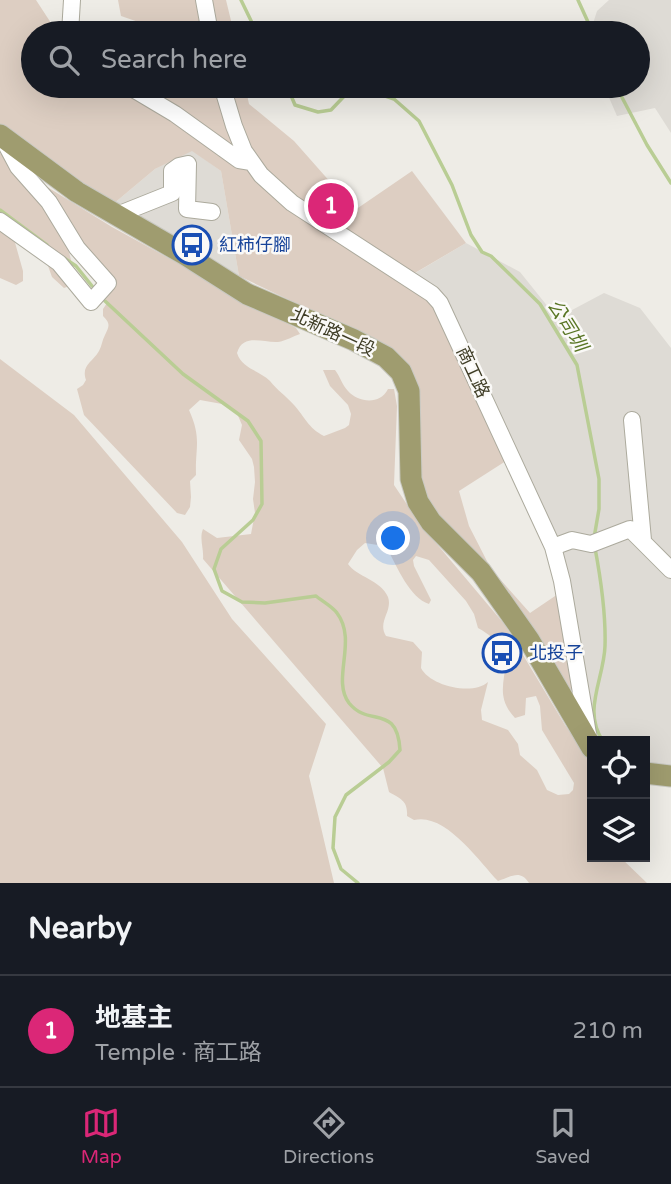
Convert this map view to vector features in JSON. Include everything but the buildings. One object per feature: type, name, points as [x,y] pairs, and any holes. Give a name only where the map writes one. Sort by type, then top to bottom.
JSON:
[{"type":"main road","name":"北新路一段","points":[[1,136],[77,192],[247,294],[354,340],[386,357],[401,372],[410,391],[411,479],[418,502],[431,523],[481,572],[529,640],[587,740]]},
{"type":"main road","points":[[650,774],[671,776]]},
{"type":"street","points":[[71,21],[72,0]]},
{"type":"street","points":[[204,0],[208,21]]},
{"type":"street","points":[[148,98],[239,160],[251,162]]},
{"type":"street","name":"商工路","points":[[225,98],[233,126],[251,162],[292,204],[432,294],[440,303],[553,547],[562,582],[589,736]]},
{"type":"street","points":[[0,220],[59,263],[91,302],[108,283],[77,248],[49,202],[18,167],[1,136]]},
{"type":"street","points":[[117,215],[172,194],[172,171],[188,164],[187,209],[212,212]]},
{"type":"street","points":[[632,420],[643,540]]},
{"type":"street","points":[[553,547],[572,540],[595,542],[630,529],[671,570]]},
{"type":"shaded area","points":[[0,0],[36,0],[50,21],[21,21],[21,98],[248,98],[249,104],[294,141],[355,210],[412,171],[466,243],[403,280],[438,309],[509,459],[459,491],[469,526],[491,569],[530,613],[561,592],[591,736],[587,736],[417,495],[390,348],[239,276],[221,171],[192,151],[155,169],[112,205],[0,126]]},
{"type":"shaded area","points":[[118,0],[226,0],[231,21],[136,21],[121,16]]},
{"type":"shaded area","points":[[609,0],[671,0],[671,133],[655,108],[617,116],[609,98],[650,98],[650,21],[594,21],[597,11]]},
{"type":"shaded area","points":[[192,150],[221,171],[239,276],[112,205],[155,169]]},
{"type":"shaded area","points":[[0,153],[23,172],[112,227],[296,328],[300,334],[284,341],[249,341],[240,347],[237,353],[243,363],[270,381],[310,426],[324,436],[349,425],[351,414],[348,405],[330,386],[323,370],[335,370],[348,391],[363,400],[375,400],[388,389],[394,389],[397,406],[394,485],[420,524],[505,625],[565,725],[587,756],[587,862],[625,862],[647,883],[529,883],[519,875],[498,881],[461,840],[438,823],[414,820],[407,816],[405,804],[389,792],[383,768],[203,559],[203,529],[217,538],[251,534],[255,513],[254,467],[252,459],[239,440],[242,425],[236,411],[222,404],[200,400],[189,410],[197,436],[196,475],[190,481],[190,507],[185,515],[177,513],[84,415],[77,389],[86,380],[86,367],[99,351],[108,323],[103,316],[107,303],[101,288],[66,240],[75,276],[72,285],[64,288],[52,277],[47,263],[12,232],[23,271],[23,281],[16,285],[0,278]],"holes":[[[365,543],[384,546],[410,589],[422,601],[429,604],[431,600],[414,566],[413,560],[416,556],[429,560],[466,601],[478,628],[494,639],[502,650],[505,661],[503,694],[506,705],[515,718],[525,715],[526,698],[536,696],[540,706],[542,730],[574,783],[569,794],[558,795],[547,790],[537,770],[520,755],[518,744],[508,730],[482,720],[481,710],[488,682],[481,686],[463,688],[433,680],[421,668],[422,652],[413,642],[386,636],[383,626],[389,602],[385,591],[348,564]]]},
{"type":"shaded area","points":[[466,243],[520,272],[557,318],[604,293],[640,308],[671,348],[671,772],[650,771],[650,736],[591,736],[561,592],[544,537],[509,459],[402,281]]},
{"type":"shaded area","points":[[0,359],[74,415],[182,542],[232,619],[326,724],[309,776],[334,883],[0,883]]},
{"type":"waterway","name":"公司圳","points":[[241,0],[251,21]]},
{"type":"waterway","points":[[578,0],[588,21]]},
{"type":"waterway","name":"公司圳","points":[[292,98],[295,105],[318,112],[331,110],[342,98]]},
{"type":"waterway","name":"公司圳","points":[[391,98],[419,121],[452,185],[471,235],[482,252],[491,256],[540,304],[577,365],[599,479],[599,509],[594,538]]},
{"type":"waterway","points":[[622,98],[671,183]]},
{"type":"waterway","name":"公司圳","points":[[0,210],[47,245]]},
{"type":"waterway","name":"公司圳","points":[[64,258],[76,266],[92,286]]},
{"type":"waterway","name":"公司圳","points":[[105,301],[183,374],[248,421],[261,441],[262,504],[253,520],[221,549],[214,569],[222,591],[242,602],[265,603],[316,596],[333,609],[343,624],[345,647],[342,683],[349,703],[357,710],[388,721],[394,726],[400,750],[389,762],[346,795],[335,817],[333,848],[341,869],[358,883]]},
{"type":"waterway","name":"公司圳","points":[[595,548],[603,597],[605,634],[604,658],[594,706],[594,718],[600,736]]},
{"type":"place","name":"地基主","points":[[331,206]]},
{"type":"place","name":"紅柿仔腳","points":[[192,245]]},
{"type":"place","name":"北投子","points":[[502,653]]}]
